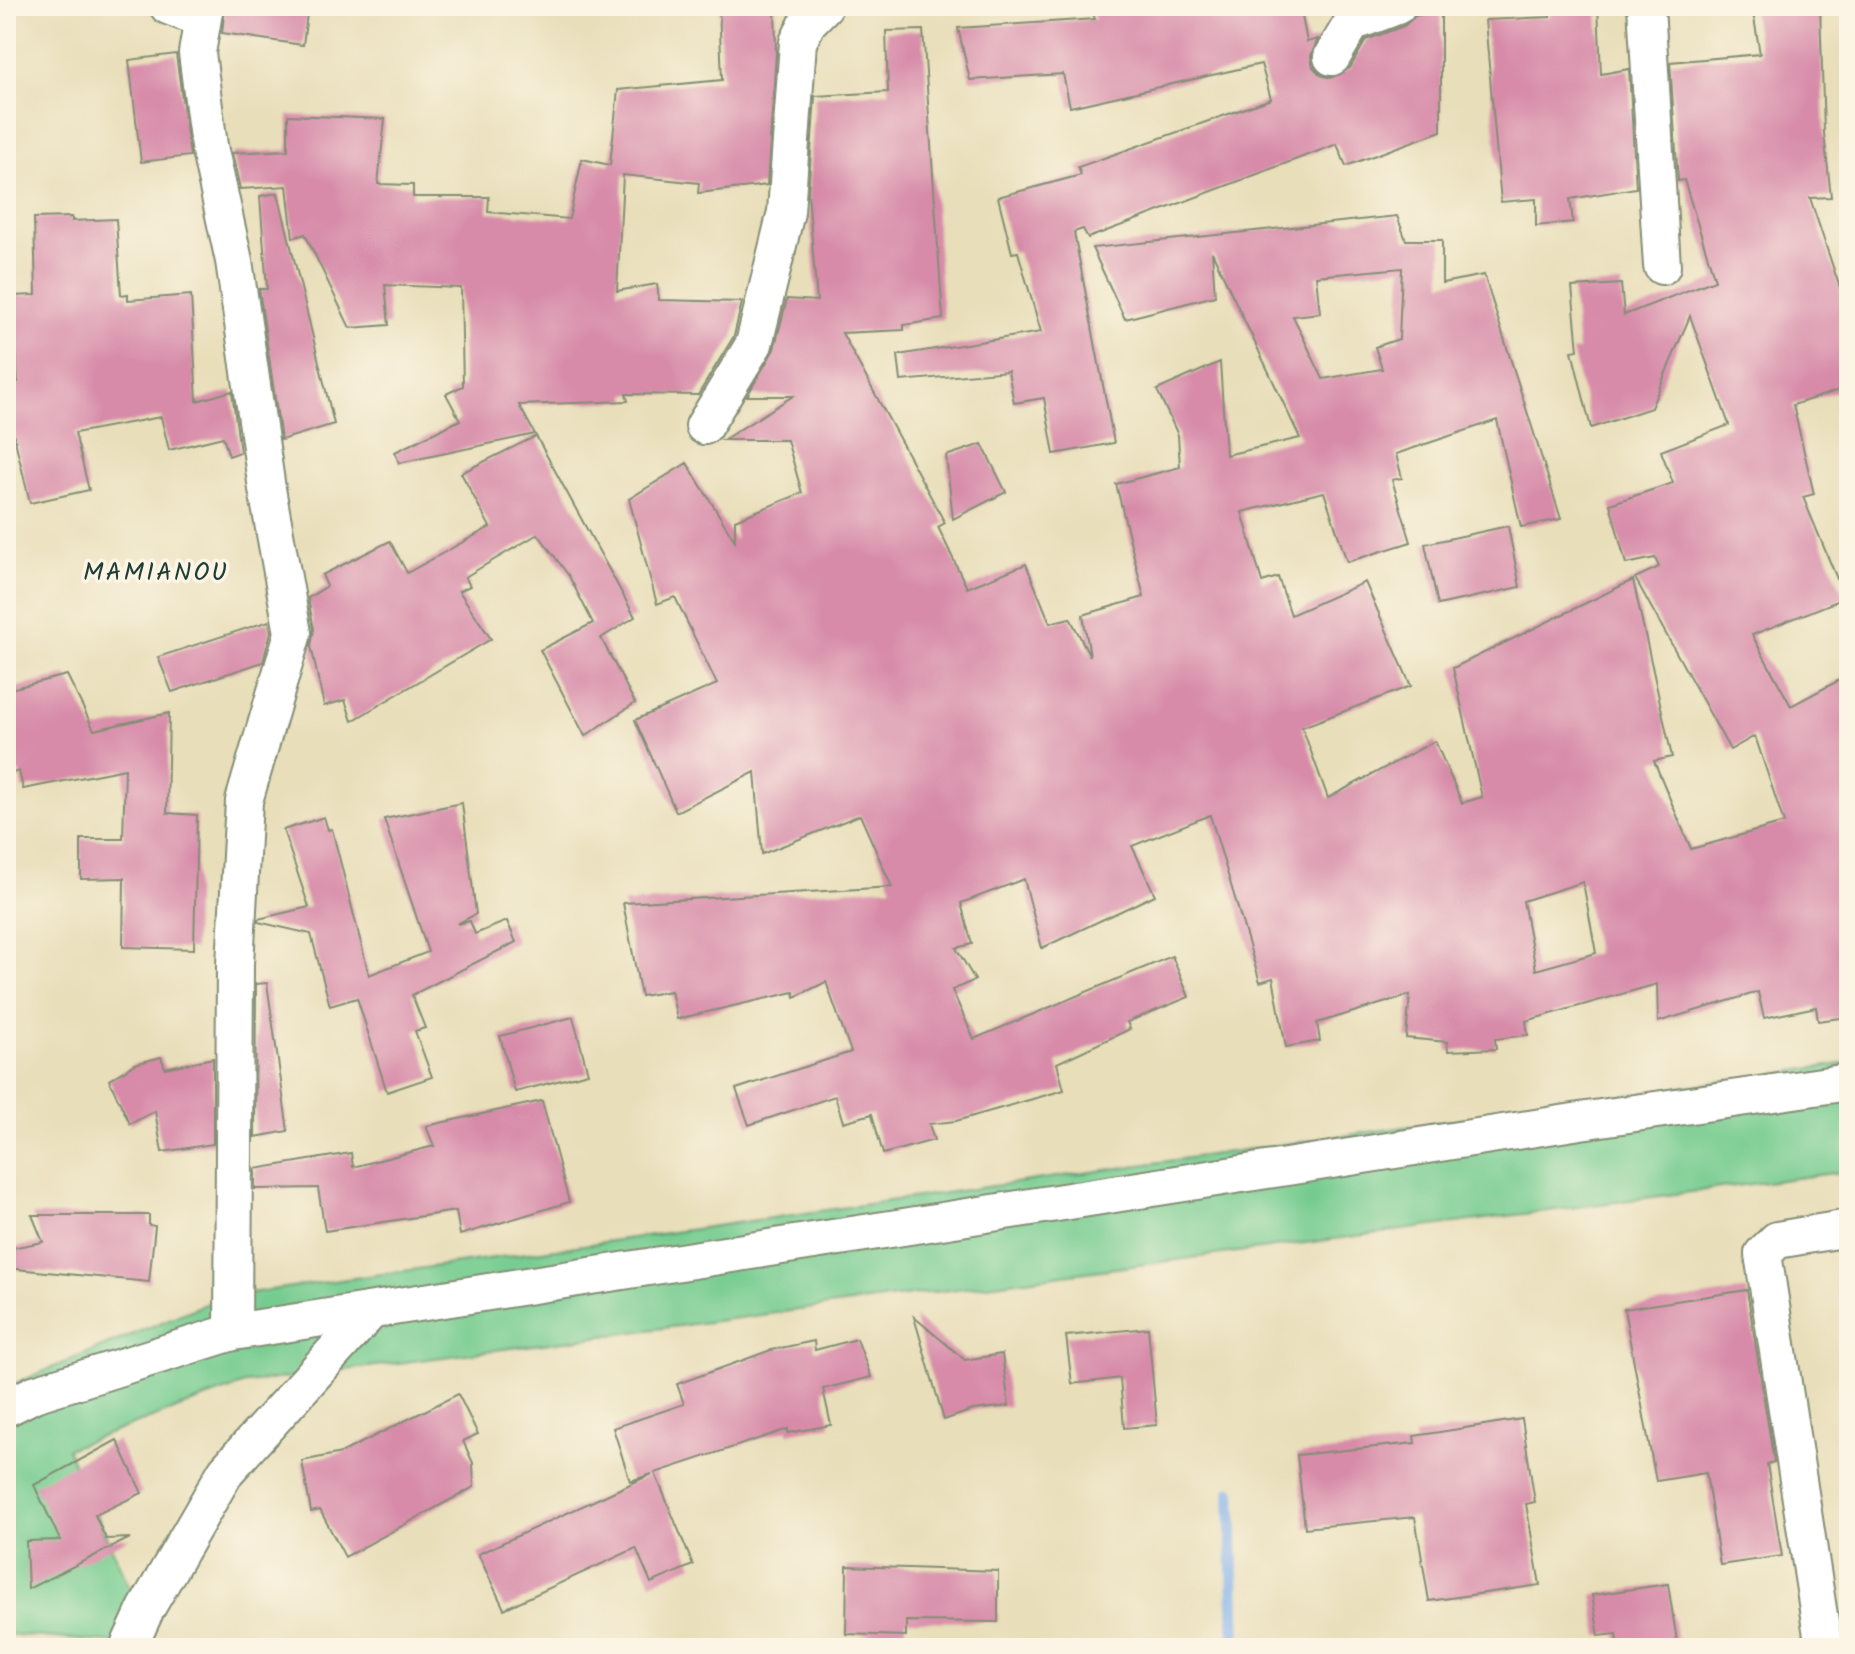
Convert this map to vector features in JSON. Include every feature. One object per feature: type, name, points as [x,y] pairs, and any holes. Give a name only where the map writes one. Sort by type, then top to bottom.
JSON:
[{"type":"street","points":[[168,6],[203,12],[197,53],[209,146],[234,261],[267,489],[293,633],[244,801],[235,964],[233,1332]]},
{"type":"street","points":[[704,426],[754,344],[786,212],[798,42],[808,22],[824,6]]},
{"type":"street","points":[[1332,57],[1352,23],[1397,6]]},
{"type":"street","points":[[1646,6],[1662,266]]},
{"type":"street","points":[[6,1408],[34,1394],[233,1332],[1580,1121],[1849,1082]]},
{"type":"street","points":[[1824,1648],[1763,1254],[1777,1240],[1849,1228]]},
{"type":"street","points":[[128,1648],[146,1609],[226,1471],[371,1311]]},
{"type":"green space","points":[[1849,1063],[1849,1171],[247,1383],[67,1449],[156,1646],[6,1634],[6,1387],[222,1297]]},
{"type":"building","points":[[225,6],[308,6],[303,45],[222,33]]},
{"type":"building","points":[[719,6],[775,6],[776,54],[767,185],[698,193],[699,183],[623,175],[617,291],[657,284],[659,300],[742,302],[734,336],[698,395],[626,394],[628,401],[519,405],[535,434],[399,463],[395,452],[460,420],[446,394],[463,386],[461,288],[385,285],[389,325],[350,328],[305,234],[293,238],[287,186],[240,189],[232,153],[288,150],[288,115],[385,119],[378,184],[413,185],[413,197],[489,197],[488,212],[569,219],[582,159],[610,165],[618,90],[722,80]]},
{"type":"building","points":[[1090,6],[1300,6],[1307,42],[1318,39],[1311,56],[1313,67],[1321,75],[1331,78],[1350,68],[1366,40],[1404,26],[1415,16],[1441,10],[1441,131],[1346,166],[1337,144],[1088,238],[1083,229],[1074,232],[1114,443],[1054,454],[1044,398],[1014,403],[1008,371],[901,381],[898,355],[1041,332],[1018,252],[1012,253],[998,197],[1081,175],[1078,167],[1271,99],[1261,64],[1070,107],[1063,74],[970,80],[958,28],[1095,19]]},
{"type":"building","points":[[1549,6],[1598,6],[1601,74],[1629,69],[1636,188],[1570,199],[1573,222],[1536,226],[1536,199],[1501,202],[1485,20],[1550,17]]},
{"type":"building","points":[[1752,6],[1820,6],[1824,133],[1831,197],[1810,198],[1849,315],[1849,387],[1793,405],[1814,494],[1803,497],[1845,598],[1752,635],[1791,706],[1849,675],[1849,1017],[1818,1021],[1816,1007],[1764,1018],[1758,992],[1658,1022],[1657,984],[1526,1021],[1528,1035],[1495,1039],[1496,1049],[1448,1051],[1447,1042],[1406,1038],[1410,995],[1317,1023],[1320,1041],[1286,1047],[1273,978],[1260,982],[1210,815],[1132,846],[1155,895],[1042,948],[1024,879],[961,903],[972,944],[956,948],[975,980],[952,990],[974,1039],[1172,956],[1189,997],[1127,1022],[1130,1029],[1057,1063],[1064,1090],[956,1121],[929,1124],[934,1140],[883,1154],[872,1114],[843,1122],[835,1096],[749,1125],[736,1089],[851,1052],[826,982],[795,997],[794,992],[677,1019],[671,991],[641,996],[623,903],[892,887],[860,815],[762,854],[755,772],[676,812],[635,720],[717,684],[675,597],[657,604],[629,499],[687,463],[735,541],[735,520],[802,493],[787,440],[723,440],[793,396],[747,396],[774,349],[787,299],[817,301],[808,194],[815,96],[888,92],[886,31],[923,30],[943,319],[904,325],[904,330],[842,333],[945,523],[938,527],[967,588],[1026,564],[1050,623],[1070,618],[1090,656],[1083,615],[1144,597],[1116,484],[1180,467],[1178,435],[1157,390],[1220,362],[1226,455],[1300,438],[1212,252],[1215,296],[1125,319],[1092,248],[1397,216],[1406,240],[1442,240],[1442,283],[1484,275],[1561,519],[1521,527],[1497,420],[1396,454],[1402,478],[1392,480],[1411,542],[1347,562],[1324,492],[1242,512],[1262,582],[1278,577],[1291,615],[1365,582],[1411,686],[1302,727],[1328,798],[1435,741],[1462,803],[1482,797],[1453,668],[1633,580],[1672,757],[1654,761],[1691,849],[1784,823],[1755,736],[1730,750],[1635,578],[1659,567],[1655,558],[1626,564],[1610,504],[1673,483],[1661,451],[1729,425],[1690,316],[1651,408],[1591,428],[1572,351],[1578,350],[1572,287],[1621,284],[1624,315],[1715,280],[1684,180],[1678,181],[1670,62],[1760,54]],"holes":[[[1402,268],[1399,339],[1375,347],[1382,369],[1323,379],[1293,316],[1320,313],[1316,276]],[[1583,882],[1596,953],[1536,970],[1523,901]]]},
{"type":"building","points":[[176,54],[190,156],[141,162],[129,60]]},
{"type":"building","points":[[278,193],[334,424],[281,440],[259,289],[267,289],[260,196]]},
{"type":"building","points":[[72,217],[72,221],[116,219],[121,295],[128,294],[128,300],[191,295],[197,401],[232,391],[240,452],[229,456],[223,437],[169,450],[161,417],[75,433],[89,490],[30,503],[6,403],[6,384],[18,382],[12,296],[36,295],[34,218]]},
{"type":"building","points":[[536,436],[635,617],[601,638],[635,703],[585,736],[540,650],[593,623],[569,576],[538,534],[465,577],[470,586],[459,591],[491,639],[352,721],[345,700],[324,706],[311,646],[314,629],[308,598],[327,586],[322,575],[390,541],[407,573],[490,527],[461,473]]},
{"type":"building","points":[[982,444],[1006,492],[953,519],[946,456]]},
{"type":"building","points":[[1508,526],[1520,587],[1438,605],[1425,544]]},
{"type":"building","points":[[269,621],[271,632],[263,662],[172,692],[158,657]]},
{"type":"building","points":[[67,675],[94,730],[169,713],[167,813],[197,815],[194,949],[123,947],[124,878],[81,879],[81,839],[123,839],[125,769],[23,789],[19,771],[6,775],[6,690]]},
{"type":"building","points":[[462,803],[476,914],[457,924],[470,921],[475,934],[507,921],[516,942],[412,995],[425,1028],[415,1031],[432,1077],[387,1092],[357,998],[330,1006],[311,934],[258,922],[258,919],[309,907],[283,830],[324,817],[328,830],[332,829],[369,975],[428,952],[384,819]]},
{"type":"building","points":[[267,983],[288,1131],[255,1137],[256,984]]},
{"type":"building","points":[[573,1017],[588,1073],[515,1092],[500,1036]]},
{"type":"building","points":[[161,1057],[165,1068],[213,1058],[213,1144],[162,1152],[155,1111],[130,1124],[109,1080],[135,1064]]},
{"type":"building","points":[[542,1101],[569,1202],[460,1235],[456,1211],[325,1231],[318,1188],[255,1189],[255,1169],[351,1153],[353,1167],[434,1146],[426,1126]]},
{"type":"building","points":[[32,1215],[149,1215],[149,1225],[155,1226],[149,1282],[6,1268],[6,1249],[43,1242]]},
{"type":"building","points":[[1747,1290],[1774,1462],[1767,1464],[1782,1556],[1720,1565],[1706,1473],[1656,1481],[1624,1309]]},
{"type":"building","points":[[914,1317],[965,1360],[1002,1354],[1009,1406],[973,1410],[944,1420]]},
{"type":"building","points":[[1148,1328],[1157,1425],[1124,1428],[1120,1378],[1072,1384],[1066,1336]]},
{"type":"building","points":[[857,1339],[871,1377],[823,1389],[831,1425],[788,1433],[788,1429],[655,1473],[693,1565],[651,1583],[636,1548],[504,1609],[478,1554],[652,1474],[630,1481],[613,1428],[684,1404],[677,1384],[771,1350],[814,1341],[815,1350]]},
{"type":"building","points":[[458,1394],[478,1434],[463,1441],[473,1463],[474,1487],[345,1557],[320,1510],[311,1512],[302,1461],[341,1453]]},
{"type":"building","points":[[1522,1419],[1535,1502],[1526,1504],[1540,1585],[1429,1601],[1415,1517],[1305,1528],[1297,1455],[1415,1443],[1414,1436]]},
{"type":"building","points":[[117,1440],[142,1493],[95,1515],[106,1539],[130,1538],[28,1589],[26,1541],[60,1540],[34,1485]]},
{"type":"building","points":[[847,1566],[998,1571],[998,1622],[906,1621],[906,1636],[846,1634]]},
{"type":"building","points":[[1668,1584],[1678,1648],[1619,1648],[1617,1634],[1599,1636],[1592,1595]]},
{"type":"waterway","points":[[1231,1492],[1235,1648]]},
{"type":"district","name":"MAMIANOU","points":[[156,571]]}]
